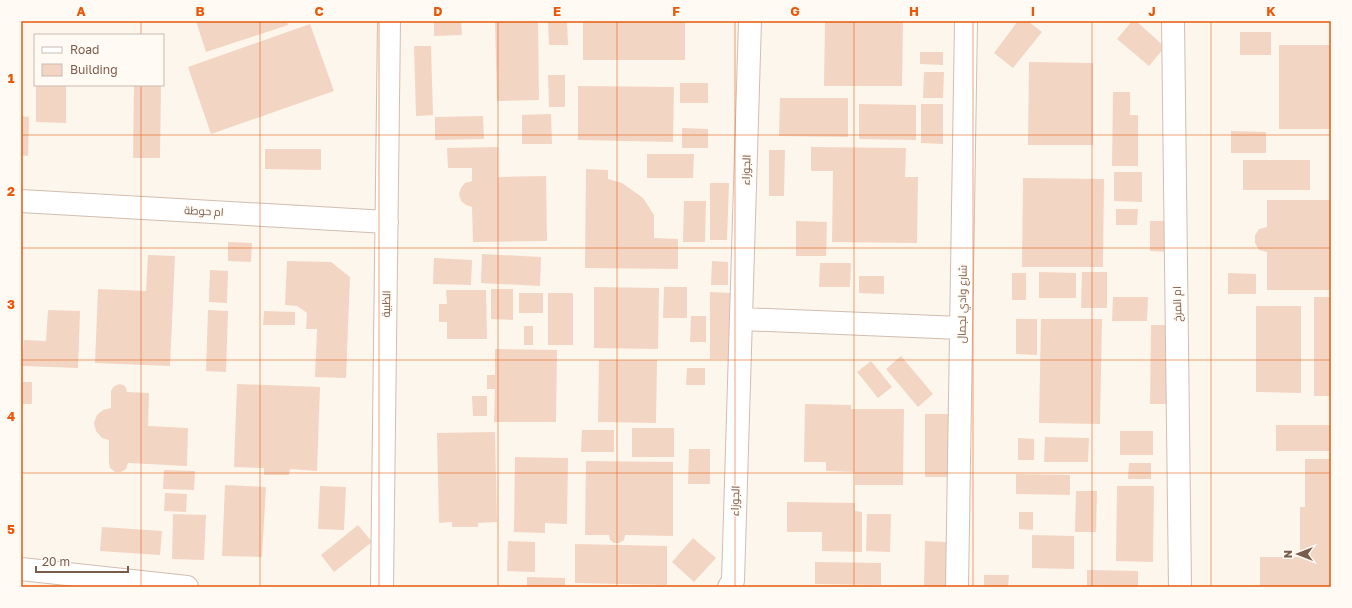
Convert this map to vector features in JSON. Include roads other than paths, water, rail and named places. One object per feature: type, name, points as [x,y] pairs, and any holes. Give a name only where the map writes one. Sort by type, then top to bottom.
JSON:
[{"type":"street","name":"الظبية","points":[[382,587],[389,21]]},
{"type":"street","name":"الجوزاء","points":[[729,587],[733,581],[750,21]]},
{"type":"street","name":"شارع وادي لجمال","points":[[957,587],[966,21]]},
{"type":"street","name":"ام المرخ","points":[[1174,21],[1180,587]]},
{"type":"street","name":"ام حوطة","points":[[21,201],[387,222]]},
{"type":"street","points":[[742,319],[961,328]]},
{"type":"street","points":[[21,568],[187,587]]}]
